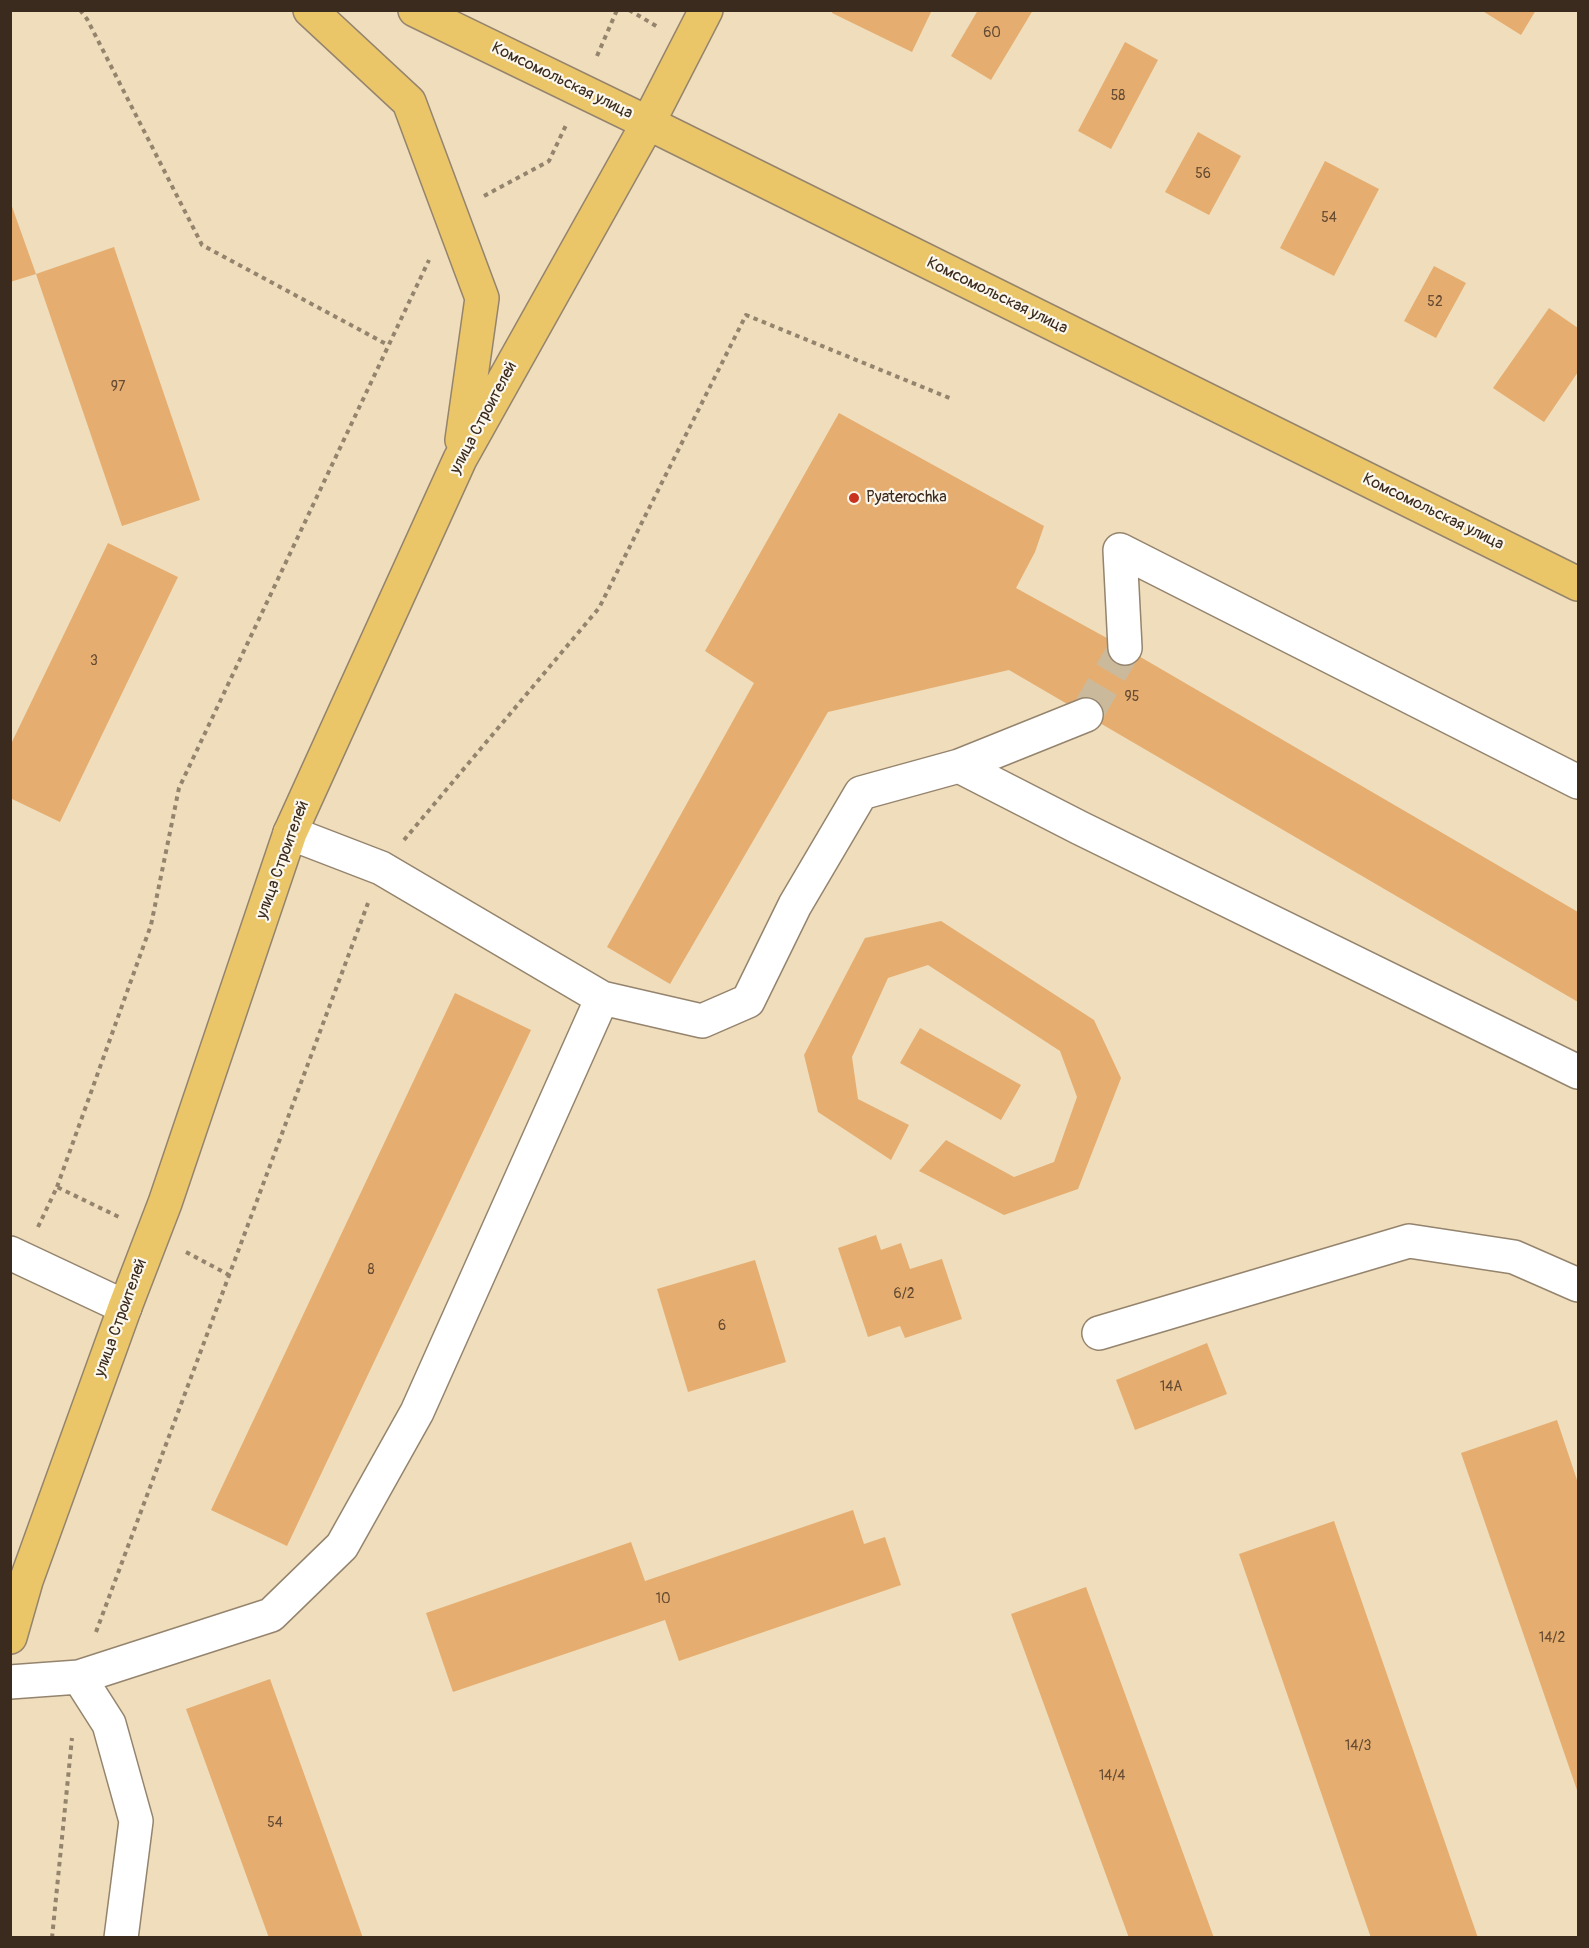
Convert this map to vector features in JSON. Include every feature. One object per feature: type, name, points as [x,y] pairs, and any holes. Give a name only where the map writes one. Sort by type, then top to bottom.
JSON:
[{"type":"main road","points":[[310,10],[409,102],[482,297],[460,459]]},
{"type":"main road","name":"Комсомольская улица","points":[[416,10],[1578,584]]},
{"type":"main road","name":"улица Строителей","points":[[10,1637],[26,1581],[165,1203],[290,833],[460,459],[648,123],[706,10]]},
{"type":"lane","points":[[1125,648],[1120,550],[1578,782]]},
{"type":"lane","points":[[290,833],[381,868],[602,998],[702,1021],[748,1001],[795,905],[861,793],[959,766],[1086,715]]},
{"type":"lane","points":[[959,766],[1080,828],[1578,1072]]},
{"type":"lane","points":[[10,1682],[79,1677],[271,1615],[342,1546],[417,1412],[602,998]]},
{"type":"lane","points":[[1099,1333],[1409,1241],[1514,1257],[1578,1285]]},
{"type":"lane","points":[[16,1256],[125,1307]]},
{"type":"lane","points":[[79,1677],[109,1725],[136,1821],[121,1938]]},
{"type":"path","points":[[81,10],[202,245],[388,345]]},
{"type":"path","points":[[16,1256],[57,1187],[152,925],[179,788],[451,214],[549,161],[617,10]]},
{"type":"path","points":[[79,1677],[381,868],[599,608],[747,315],[952,399]]},
{"type":"path","points":[[57,1187],[153,1234],[229,1275]]},
{"type":"path","points":[[52,1938],[73,1736]]},
{"type":"building","points":[[833,10],[932,10],[912,52],[832,13]]},
{"type":"building","points":[[978,10],[1033,10],[991,80],[951,56]]},
{"type":"building","points":[[1481,10],[1536,10],[1521,35]]},
{"type":"building","points":[[1125,42],[1158,60],[1111,149],[1078,131]]},
{"type":"building","points":[[1198,132],[1241,156],[1209,215],[1165,192]]},
{"type":"building","points":[[1325,161],[1379,189],[1334,276],[1280,248]]},
{"type":"building","points":[[10,201],[36,274],[10,282]]},
{"type":"building","points":[[114,247],[200,500],[122,526],[36,274]]},
{"type":"building","points":[[1434,266],[1466,283],[1436,338],[1404,321]]},
{"type":"building","points":[[1549,308],[1578,328],[1578,372],[1544,422],[1493,388]]},
{"type":"building","points":[[839,413],[1044,526],[1035,552],[1016,588],[1125,648],[1578,912],[1578,1002],[1009,670],[828,712],[670,984],[607,947],[754,683],[705,651]]},
{"type":"building","points":[[108,543],[178,577],[60,822],[10,798],[10,746]]},
{"type":"building","points":[[941,921],[1094,1020],[1121,1078],[1078,1189],[1004,1215],[919,1171],[946,1140],[1014,1177],[1054,1162],[1077,1097],[1060,1051],[928,965],[888,978],[852,1057],[858,1099],[909,1125],[891,1160],[818,1112],[804,1055],[865,938]]},
{"type":"building","points":[[455,993],[531,1030],[287,1546],[211,1510]]},
{"type":"building","points":[[920,1028],[1021,1085],[1001,1120],[900,1063]]},
{"type":"building","points":[[876,1235],[881,1250],[901,1243],[910,1269],[942,1259],[962,1319],[905,1338],[900,1326],[868,1337],[838,1248]]},
{"type":"building","points":[[755,1260],[786,1362],[688,1392],[657,1289]]},
{"type":"building","points":[[1207,1343],[1227,1394],[1135,1430],[1116,1380]]},
{"type":"building","points":[[1557,1420],[1578,1483],[1578,1793],[1461,1453]]},
{"type":"building","points":[[853,1510],[864,1544],[885,1537],[901,1585],[679,1661],[665,1620],[453,1692],[426,1613],[631,1542],[645,1581]]},
{"type":"building","points":[[1334,1521],[1478,1938],[1371,1938],[1239,1554]]},
{"type":"building","points":[[1086,1587],[1214,1938],[1129,1938],[1011,1614]]},
{"type":"building","points":[[270,1679],[363,1938],[269,1938],[186,1709]]},
{"type":"tunnel","points":[[1086,715],[1125,648]]},
{"type":"place","name":"Pyaterochka","points":[[854,498]]}]
